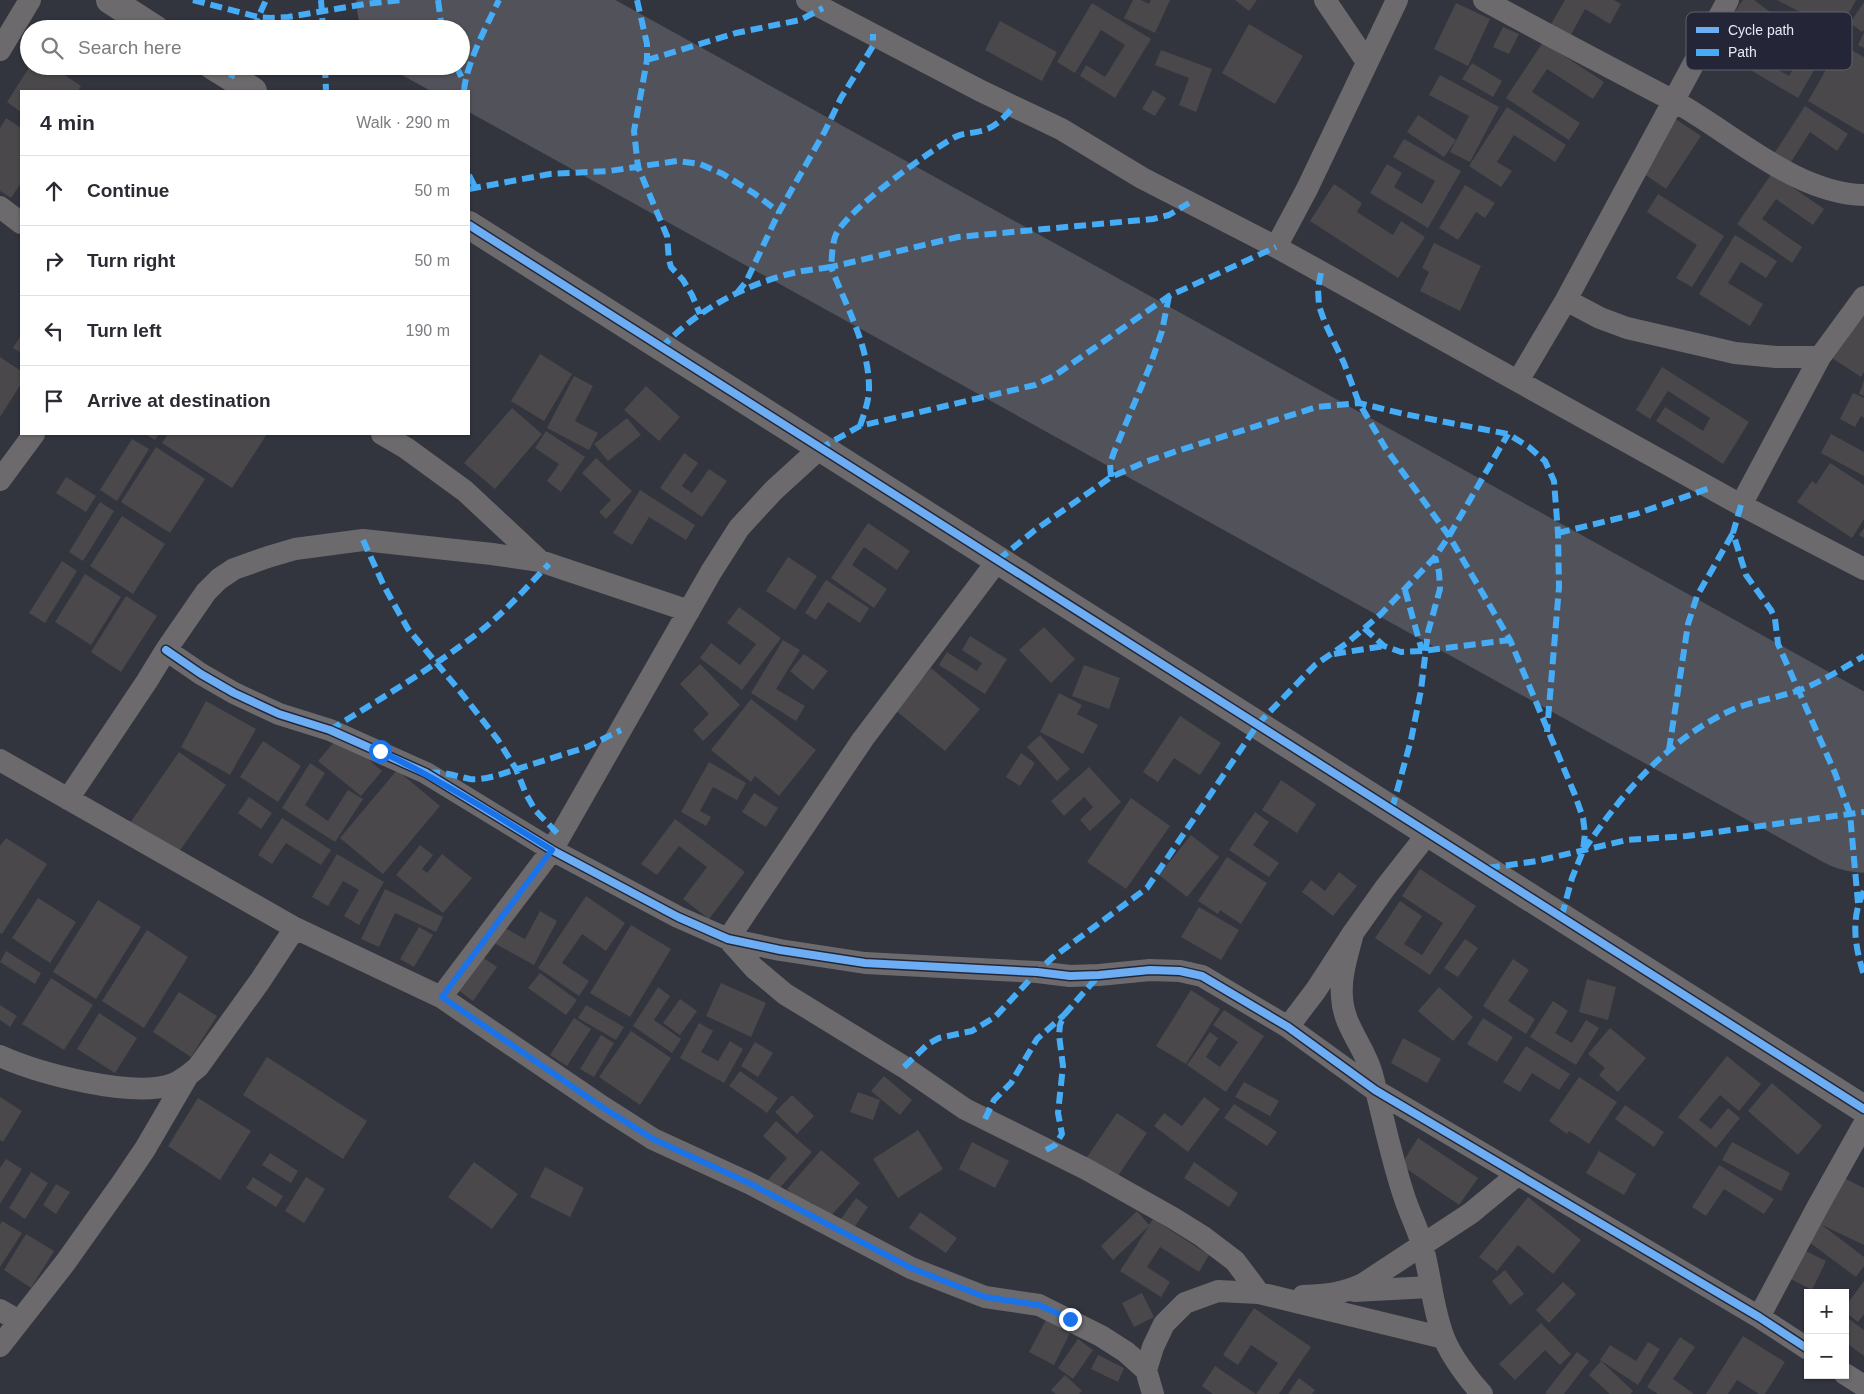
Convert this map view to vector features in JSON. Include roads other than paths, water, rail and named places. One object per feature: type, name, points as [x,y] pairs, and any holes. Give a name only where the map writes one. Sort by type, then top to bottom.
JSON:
[{"type":"street","points":[[0,50],[30,0]]},
{"type":"street","points":[[110,0],[141,20]]},
{"type":"street","points":[[807,0],[981,91],[1061,129],[1142,178],[1276,247],[1740,505],[1864,569]]},
{"type":"street","points":[[1325,0],[1366,62]]},
{"type":"street","points":[[1276,247],[1308,189],[1366,62],[1397,0]]},
{"type":"street","points":[[1484,0],[1618,73],[1674,101],[1792,174],[1823,188],[1854,195],[1864,195]]},
{"type":"street","points":[[1722,12],[1728,0]]},
{"type":"street","points":[[1518,381],[1566,300],[1691,70]]},
{"type":"street","points":[[228,75],[251,90]]},
{"type":"street","points":[[0,207],[20,222]]},
{"type":"street","points":[[470,226],[819,449],[1429,832],[1864,1109]]},
{"type":"street","points":[[1740,505],[1820,357],[1864,297]]},
{"type":"street","points":[[1566,300],[1600,318],[1627,328],[1735,354],[1776,357],[1820,357]]},
{"type":"street","points":[[0,480],[33,435]]},
{"type":"street","points":[[384,435],[406,448],[465,491],[540,561]]},
{"type":"street","points":[[442,997],[552,850],[689,611],[739,528],[774,490],[819,449]]},
{"type":"street","points":[[68,799],[201,599],[219,579],[234,569],[295,549],[363,540],[540,561],[689,611]]},
{"type":"street","points":[[728,939],[863,739],[998,560]]},
{"type":"street","points":[[166,650],[201,674],[234,693],[279,714],[330,730],[426,773],[552,850],[678,917],[728,939],[780,950],[865,962],[1037,972],[1070,976],[1150,970],[1180,970],[1202,976],[1288,1027],[1375,1090],[1759,1317],[1804,1346]]},
{"type":"street","points":[[0,760],[295,928],[442,997],[602,1107],[653,1139],[751,1184],[911,1268],[985,1297],[1039,1305],[1070,1319],[1126,1352],[1146,1370],[1153,1394]]},
{"type":"street","points":[[1288,1027],[1316,990],[1385,888],[1429,832]]},
{"type":"street","points":[[0,1056],[14,1062],[73,1079],[121,1087],[149,1088],[171,1085],[187,1077],[198,1067],[295,928]]},
{"type":"street","points":[[1353,933],[1345,964],[1341,996],[1345,1017],[1368,1061],[1387,1142],[1422,1245],[1430,1286],[1444,1338],[1469,1380],[1482,1394]]},
{"type":"street","points":[[728,939],[754,968],[786,994],[904,1067],[965,1109],[1086,1169],[1202,1236],[1235,1261],[1269,1295],[1444,1338]]},
{"type":"street","points":[[0,1346],[9,1316],[65,1264],[145,1149],[187,1077]]},
{"type":"street","points":[[1759,1317],[1864,1124]]},
{"type":"street","points":[[1348,1292],[1364,1284],[1472,1213],[1517,1175]]},
{"type":"street","points":[[1146,1370],[1153,1347],[1164,1324],[1186,1303],[1218,1291],[1269,1295],[1328,1295],[1430,1286]]},
{"type":"street","points":[[1849,1377],[1864,1386]]}]
